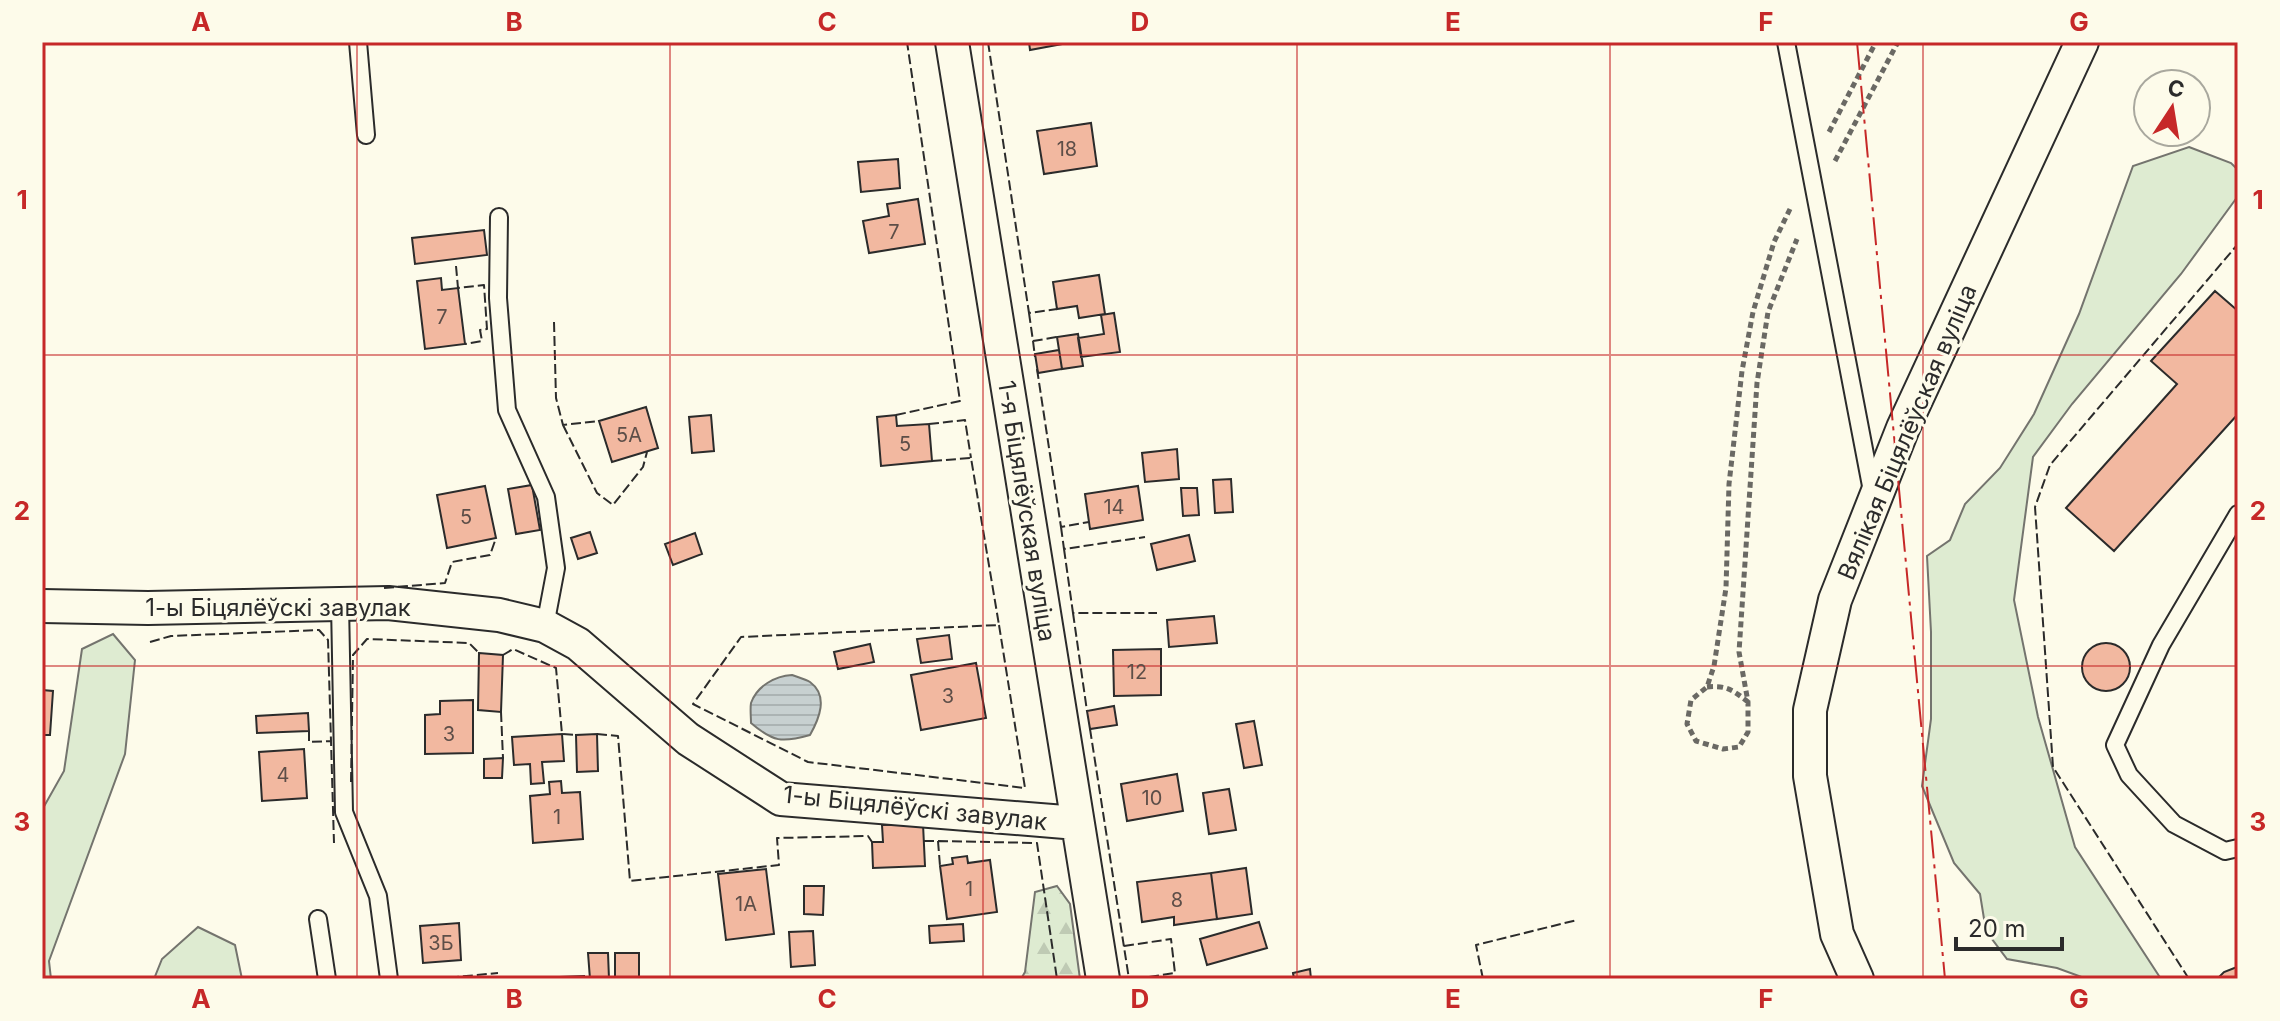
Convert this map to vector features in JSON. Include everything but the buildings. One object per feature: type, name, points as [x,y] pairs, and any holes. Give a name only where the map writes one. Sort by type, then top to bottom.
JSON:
[{"type":"street","name":"1-я Біцялёўская вуліца","points":[[952,42],[1103,979]]},
{"type":"street","name":"Вялікая Біцялёўская вуліца","points":[[1857,979],[1837,934],[1810,776],[1810,710],[1835,600],[1903,428],[2082,42]]},
{"type":"street","name":"1-ы Біцялёўскі завулак","points":[[42,606],[148,608],[388,603],[499,615],[545,626],[578,644],[688,739],[781,799],[1077,823]]},
{"type":"lane","points":[[358,42],[366,135]]},
{"type":"lane","points":[[1786,42],[1874,500]]},
{"type":"lane","points":[[499,217],[498,298],[507,410],[546,497],[556,568],[545,626]]},
{"type":"lane","points":[[2238,514],[2161,645],[2115,745],[2129,775],[2174,824],[2225,851],[2238,848]]},
{"type":"lane","points":[[340,604],[344,812],[378,896],[389,979]]},
{"type":"lane","points":[[318,919],[327,979]]},
{"type":"path","points":[[1876,42],[1774,242],[1753,312],[1742,371],[1729,484],[1726,588],[1714,666],[1707,687],[1691,700],[1687,724],[1696,741],[1723,749],[1739,747],[1748,732],[1748,702],[1739,652],[1757,383],[1768,312],[1816,197],[1898,42]]},
{"type":"path","points":[[1707,687],[1720,686],[1735,691],[1748,702]]},
{"type":"green space","points":[[2192,148],[2231,163],[2238,170],[2238,196],[2181,274],[2072,404],[2033,457],[2014,600],[2038,717],[2075,847],[2161,979],[2087,979],[2057,968],[2007,959],[1986,931],[1980,894],[1954,863],[1922,786],[1931,719],[1927,556],[1950,540],[1965,504],[2000,468],[2034,414],[2079,314],[2133,166]]},
{"type":"green space","points":[[113,634],[135,660],[125,754],[49,961],[51,979],[42,979],[42,810],[64,771],[82,649]]},
{"type":"green space","points":[[1057,886],[1070,904],[1080,979],[1021,979],[1025,972],[1035,892]]},
{"type":"green space","points":[[198,927],[235,945],[242,979],[154,979],[162,959]]},
{"type":"shaded area","points":[[792,675],[816,688],[820,708],[810,735],[778,739],[751,723],[751,703],[767,683]]},
{"type":"fence","points":[[896,415],[960,401],[907,42]]},
{"type":"fence","points":[[988,42],[1029,313],[1057,309]]},
{"type":"fence","points":[[2189,979],[2053,767],[2035,507],[2050,465],[2238,244]]},
{"type":"fence","points":[[456,266],[458,288],[484,285],[487,329],[480,330],[482,341],[465,344]]},
{"type":"fence","points":[[1029,313],[1033,341],[1057,337]]},
{"type":"fence","points":[[554,322],[556,398],[563,425],[599,421]]},
{"type":"fence","points":[[1033,341],[1035,357]]},
{"type":"fence","points":[[1037,369],[1061,527],[1089,522]]},
{"type":"fence","points":[[929,424],[965,420],[971,458]]},
{"type":"fence","points":[[563,425],[597,493],[613,505],[643,467],[647,452]]},
{"type":"fence","points":[[932,461],[971,458],[999,625]]},
{"type":"fence","points":[[1061,527],[1064,549],[1145,537]]},
{"type":"fence","points":[[384,588],[445,583],[452,562],[490,555],[496,538]]},
{"type":"fence","points":[[1064,549],[1073,613],[1157,613]]},
{"type":"fence","points":[[1073,613],[1087,711]]},
{"type":"fence","points":[[999,625],[1025,788],[808,762],[693,704],[741,637],[999,625]]},
{"type":"fence","points":[[150,642],[171,636],[319,630],[328,640],[331,741]]},
{"type":"fence","points":[[351,782],[353,655],[367,639],[469,643],[479,653]]},
{"type":"fence","points":[[503,655],[513,649],[556,668],[562,734],[576,735]]},
{"type":"fence","points":[[501,712],[503,758]]},
{"type":"fence","points":[[1090,729],[1129,979]]},
{"type":"fence","points":[[309,731],[309,742],[331,741],[334,843]]},
{"type":"fence","points":[[597,734],[618,736],[630,881],[779,865],[777,838],[868,836],[872,842]]},
{"type":"fence","points":[[924,841],[938,841],[940,866]]},
{"type":"fence","points":[[938,841],[1037,843],[1057,979]]},
{"type":"fence","points":[[1483,979],[1476,945],[1577,920]]},
{"type":"fence","points":[[1124,946],[1171,939],[1175,973],[1135,979]]},
{"type":"fence","points":[[435,979],[498,973]]},
{"type":"power","points":[[1857,42],[1945,979]]}]
